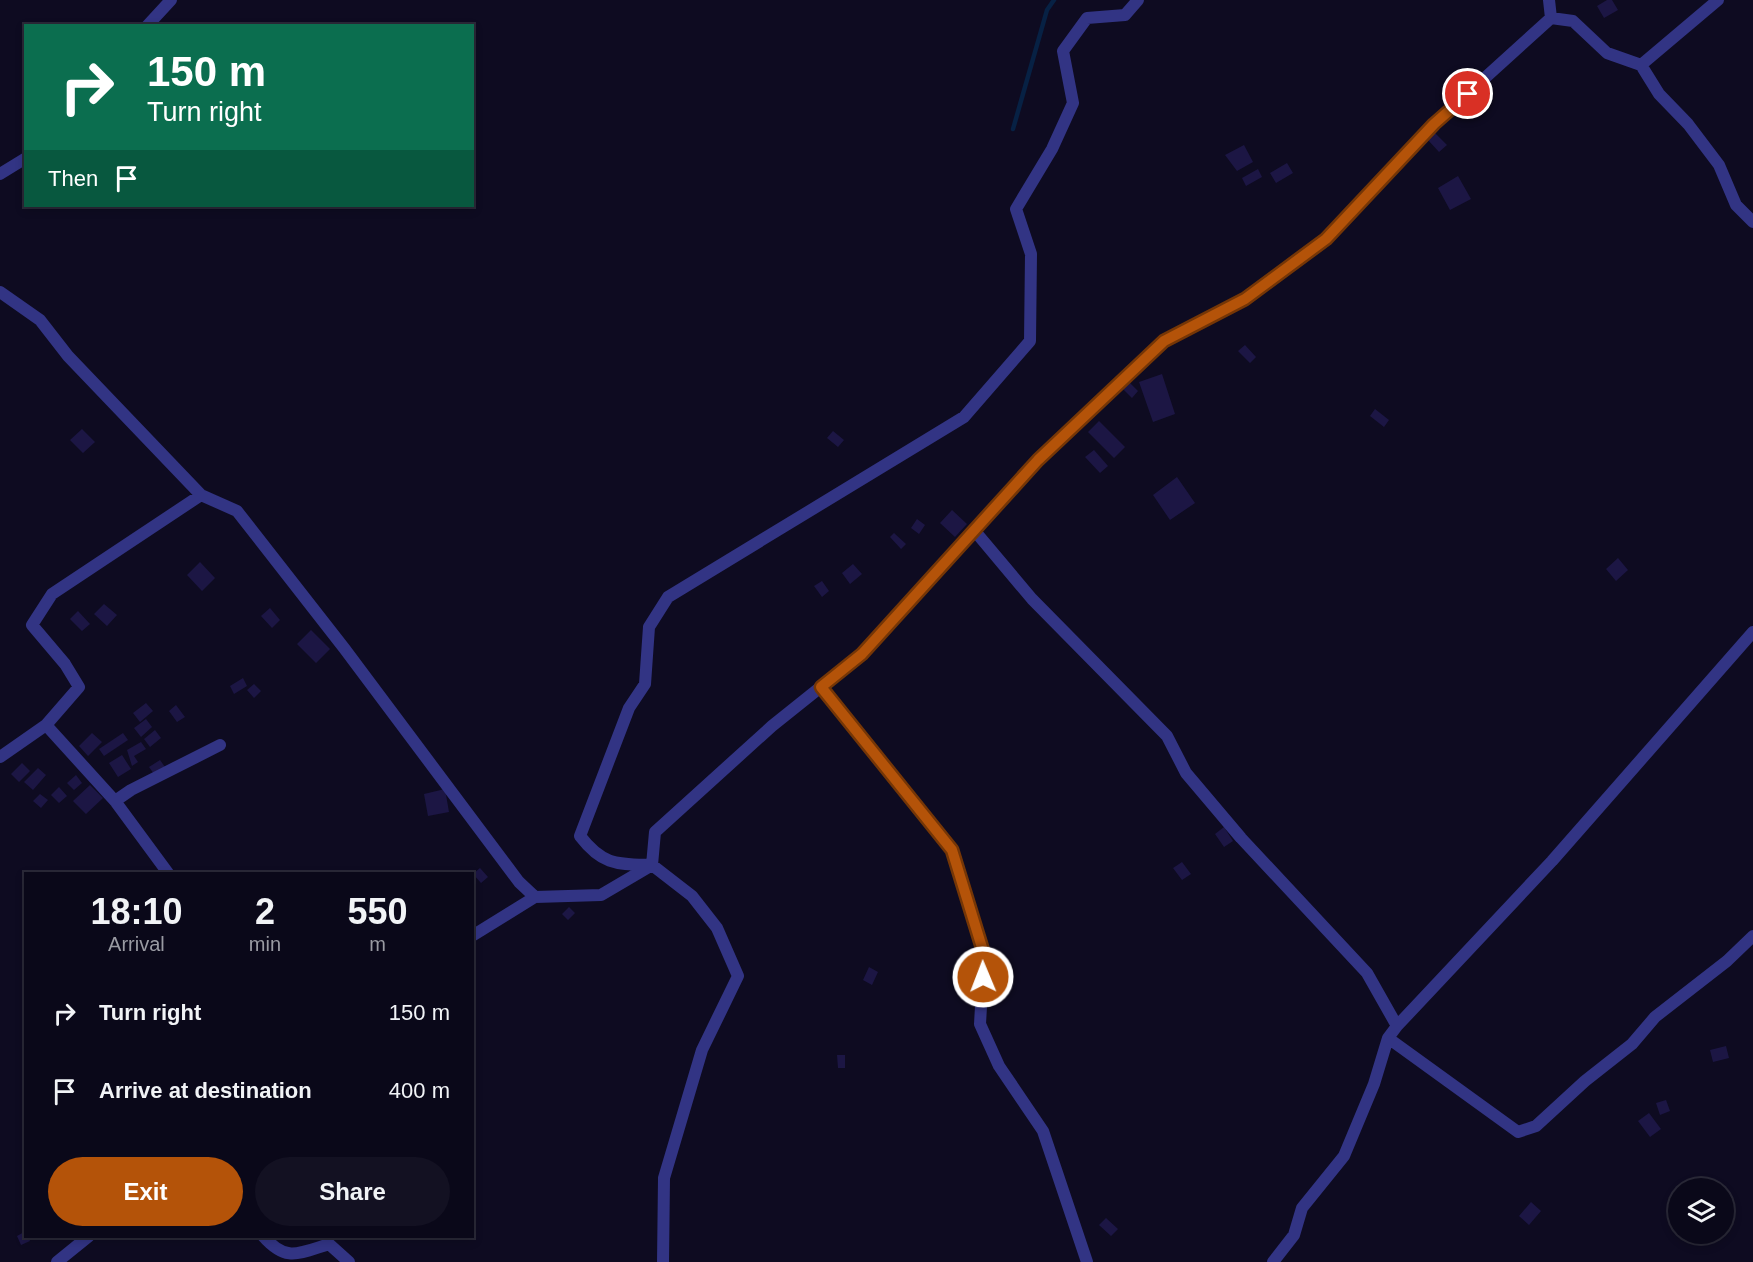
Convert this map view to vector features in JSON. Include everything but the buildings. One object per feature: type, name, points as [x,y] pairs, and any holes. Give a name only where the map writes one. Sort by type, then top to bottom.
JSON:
[{"type":"street","points":[[149,24],[171,0]]},
{"type":"street","points":[[663,1262],[664,1178],[702,1050],[738,976],[717,928],[692,896],[652,865],[613,863],[590,849],[580,836],[629,708],[645,684],[650,627],[668,597],[964,417],[1030,341],[1031,254],[1016,209],[1052,149],[1073,103],[1063,51],[1087,18],[1125,15],[1138,0]]},
{"type":"street","points":[[1549,0],[1551,18]]},
{"type":"street","points":[[1641,65],[1718,0]]},
{"type":"street","points":[[652,865],[655,832],[772,726],[862,654],[1038,460],[1164,341],[1245,299],[1326,239],[1434,124],[1551,18],[1574,21],[1607,53],[1641,65],[1659,94],[1688,124],[1719,165],[1736,205],[1753,222]]},
{"type":"street","points":[[0,174],[24,159]]},
{"type":"street","points":[[0,292],[40,320],[68,356],[201,495],[237,511],[344,648],[519,882],[535,897]]},
{"type":"street","points":[[0,757],[46,726],[79,687],[65,664],[32,625],[52,594],[201,495]]},
{"type":"street","points":[[974,531],[1032,599],[1167,736],[1186,773],[1241,838],[1367,973],[1397,1026]]},
{"type":"street","points":[[1273,1262],[1294,1234],[1302,1208],[1344,1156],[1374,1084],[1388,1038],[1397,1026],[1552,861],[1753,632]]},
{"type":"street","points":[[821,687],[952,850],[984,954],[980,1024],[999,1066],[1043,1131],[1087,1262]]},
{"type":"street","points":[[46,726],[116,801],[167,872]]},
{"type":"street","points":[[116,801],[131,790],[220,745]]},
{"type":"street","points":[[474,935],[535,897],[602,895],[652,865]]},
{"type":"street","points":[[1388,1038],[1518,1132],[1536,1126],[1632,1044],[1655,1017],[1727,961],[1753,936]]},
{"type":"street","points":[[57,1262],[87,1238]]},
{"type":"street","points":[[264,1238],[275,1253],[287,1257],[329,1244],[349,1262]]},
{"type":"waterway","points":[[1013,129],[1047,10],[1054,0]]},
{"type":"route","points":[[983,977],[984,954],[952,850],[821,687],[862,654],[1038,460],[1164,341],[1245,299],[1326,239],[1434,124],[1468,94]]}]
